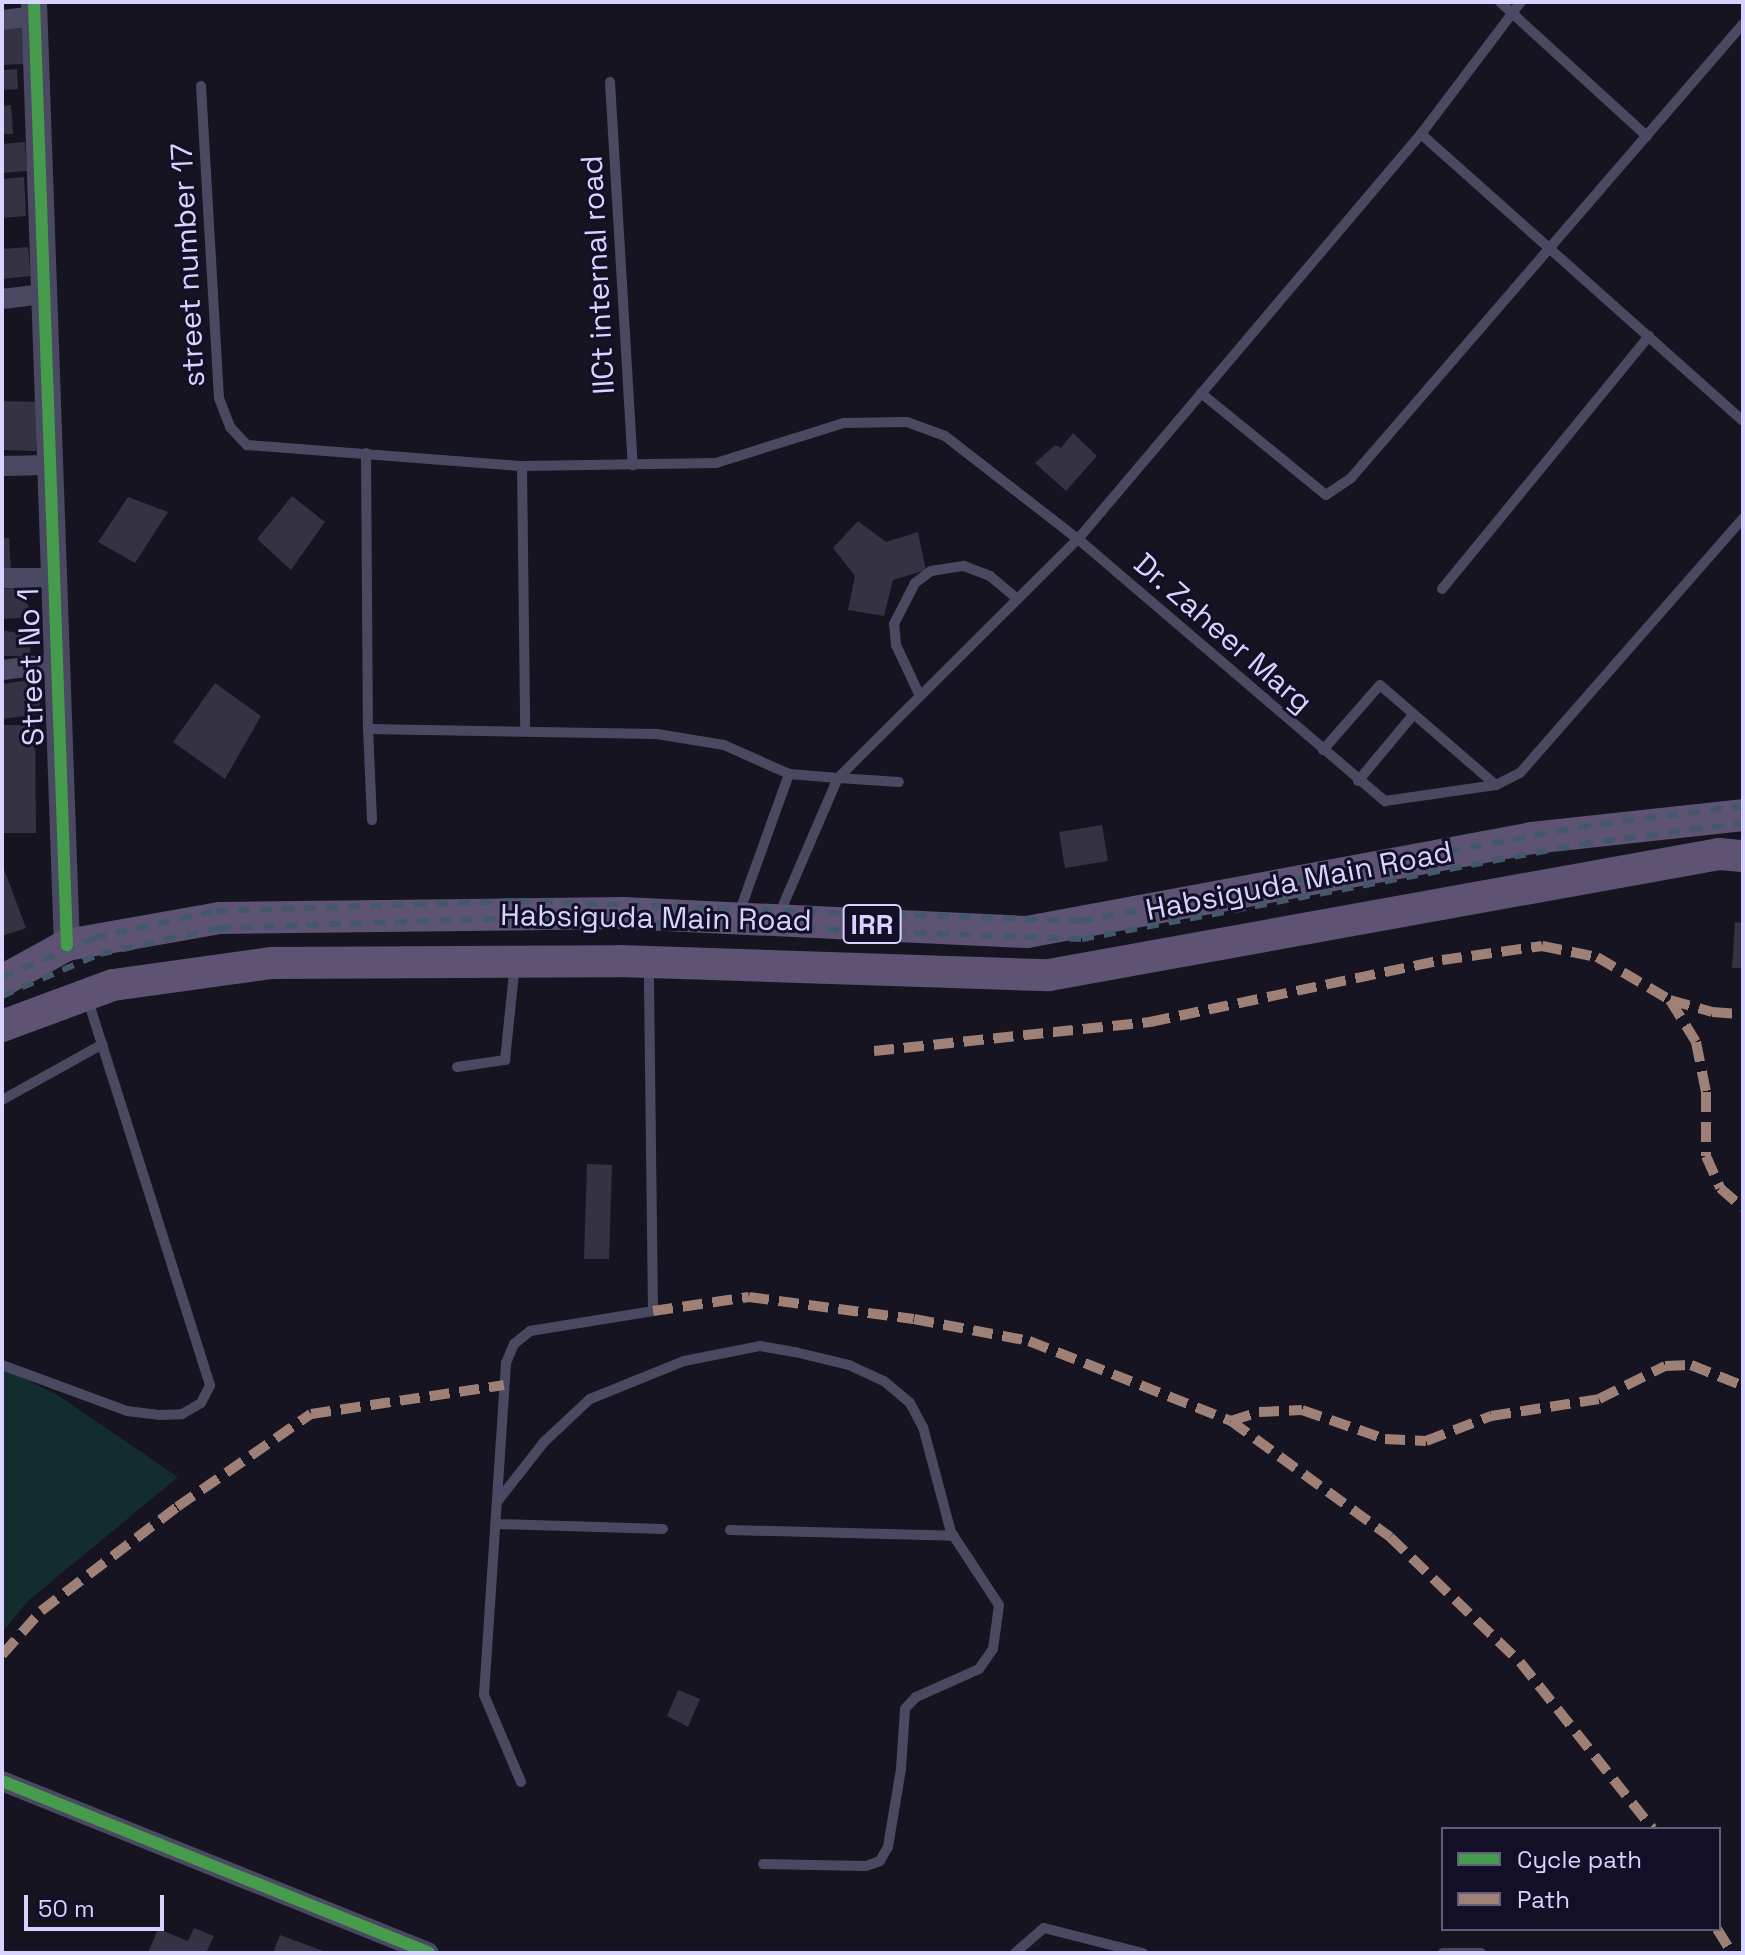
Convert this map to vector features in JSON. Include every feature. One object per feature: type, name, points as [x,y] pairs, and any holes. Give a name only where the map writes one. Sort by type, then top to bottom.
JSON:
[{"type":"main road","name":"Habsiguda Main Road","points":[[2,981],[67,945],[188,921],[379,914],[738,916],[1027,932],[1532,838],[1743,815]]},
{"type":"main road","name":"Habsiguda Main Road","points":[[2,1026],[85,991],[260,965],[377,961],[649,963],[1034,975],[1083,969],[1719,854],[1743,856]]},
{"type":"main road","points":[[377,961],[379,914]]},
{"type":"main road","points":[[1078,923],[1083,969]]},
{"type":"street","points":[[2,20],[34,9]]},
{"type":"street","name":"Street No 1","points":[[34,9],[67,945]]},
{"type":"street","points":[[2,299],[44,294]]},
{"type":"street","points":[[2,466],[49,465]]},
{"type":"street","points":[[2,578],[54,578]]},
{"type":"street","points":[[2,670],[57,663]]},
{"type":"street","points":[[2,1781],[429,1953]]},
{"type":"lane","points":[[1500,2],[1647,136]]},
{"type":"lane","points":[[777,919],[838,778],[1078,539],[1421,134],[1521,2]]},
{"type":"lane","points":[[1201,393],[1326,495],[1351,478],[1743,24]]},
{"type":"lane","name":"IICt internal road","points":[[610,82],[633,465]]},
{"type":"lane","name":"street number 17","points":[[201,86],[219,398],[230,427],[247,445],[522,466]]},
{"type":"lane","points":[[1421,134],[1552,247],[1743,421]]},
{"type":"lane","points":[[1442,589],[1649,336]]},
{"type":"lane","points":[[525,729],[522,466],[716,463],[844,423],[907,422],[945,436],[1078,539]]},
{"type":"lane","points":[[366,453],[368,729],[372,820]]},
{"type":"lane","name":"Dr. Zaheer Marg","points":[[1078,539],[1385,801],[1496,785],[1520,773],[1743,518]]},
{"type":"lane","points":[[920,696],[896,645],[894,624],[915,583],[931,571],[964,566],[990,576],[1017,599]]},
{"type":"lane","points":[[1323,750],[1380,685],[1496,785]]},
{"type":"lane","points":[[1358,781],[1413,715]]},
{"type":"lane","points":[[368,729],[525,729],[657,734],[724,745],[789,774],[899,782]]},
{"type":"lane","points":[[738,916],[789,774]]},
{"type":"lane","points":[[457,1067],[505,1060],[515,962]]},
{"type":"lane","points":[[521,1782],[484,1695],[506,1363],[514,1344],[530,1331],[653,1311],[649,963]]},
{"type":"lane","points":[[2,1365],[127,1411],[159,1415],[182,1414],[201,1403],[210,1385],[85,991]]},
{"type":"lane","points":[[2,1100],[103,1044]]},
{"type":"lane","points":[[497,1502],[535,1452],[590,1399],[684,1361],[760,1346],[849,1365],[884,1381],[910,1403],[923,1427],[939,1504],[954,1536],[999,1605],[998,1635],[979,1669],[916,1697],[905,1709],[901,1769],[888,1847],[880,1861],[866,1866],[763,1864]]},
{"type":"lane","points":[[496,1524],[663,1529]]},
{"type":"lane","points":[[730,1530],[954,1536]]},
{"type":"lane","points":[[1015,1953],[1044,1928],[1143,1953]]},
{"type":"lane","points":[[1443,1953],[1481,1953]]},
{"type":"green space","points":[[2,1367],[59,1396],[178,1477],[28,1601],[2,1632]]},
{"type":"building","points":[[22,27],[24,64],[2,65],[2,28]]},
{"type":"building","points":[[17,69],[18,89],[2,90],[2,70]]},
{"type":"building","points":[[11,105],[13,134],[2,134],[2,106]]},
{"type":"building","points":[[25,142],[27,171],[2,173],[2,144]]},
{"type":"building","points":[[24,177],[26,216],[2,218],[2,179]]},
{"type":"building","points":[[28,247],[31,276],[2,279],[2,249]]},
{"type":"building","points":[[2,401],[38,402],[36,451],[2,450]]},
{"type":"building","points":[[1073,433],[1097,456],[1066,491],[1035,463],[1055,445],[1061,448]]},
{"type":"building","points":[[292,496],[325,522],[291,570],[257,539]]},
{"type":"building","points":[[128,497],[168,512],[135,563],[98,542]]},
{"type":"building","points":[[858,521],[886,542],[918,532],[926,570],[893,580],[884,616],[848,610],[855,576],[833,548]]},
{"type":"building","points":[[2,538],[9,538],[11,572],[2,572]]},
{"type":"building","points":[[24,587],[31,617],[2,619],[2,589]]},
{"type":"building","points":[[2,630],[31,636],[30,656],[2,656]]},
{"type":"building","points":[[36,679],[41,714],[2,719],[2,684]]},
{"type":"building","points":[[215,683],[261,716],[225,779],[173,742]]},
{"type":"building","points":[[2,725],[35,725],[36,833],[2,833]]},
{"type":"building","points":[[1102,825],[1108,861],[1065,868],[1059,832]]},
{"type":"building","points":[[2,864],[26,928],[2,936]]},
{"type":"building","points":[[1735,922],[1743,923],[1743,968],[1732,968]]},
{"type":"building","points":[[587,1164],[612,1165],[609,1259],[584,1259]]},
{"type":"building","points":[[678,1690],[700,1699],[688,1727],[667,1716]]},
{"type":"building","points":[[194,1928],[214,1936],[206,1953],[148,1953],[158,1929],[188,1941]]},
{"type":"building","points":[[280,1935],[329,1953],[273,1953]]},
{"type":"railway","points":[[2,977],[94,938],[216,911],[519,901],[1081,921],[1579,827],[1743,806]]},
{"type":"railway","points":[[2,996],[100,954],[219,928],[519,918],[1082,939],[1581,844],[1743,823]]},
{"type":"marked path","points":[[874,1051],[1150,1022],[1442,960],[1542,946],[1597,957],[1670,1000],[1712,1012],[1743,1014]]},
{"type":"marked path","points":[[1670,1000],[1696,1042],[1706,1092],[1706,1156],[1720,1188],[1743,1208]]},
{"type":"marked path","points":[[653,1311],[749,1297],[914,1319],[1029,1341],[1231,1421],[1390,1537],[1520,1662],[1651,1827]]},
{"type":"marked path","points":[[1231,1421],[1259,1412],[1302,1410],[1385,1439],[1426,1441],[1491,1416],[1599,1399],[1665,1366],[1691,1365],[1743,1386]]},
{"type":"marked path","points":[[2,1655],[41,1611],[177,1507],[311,1414],[504,1385]]},
{"type":"marked path","points":[[1718,1931],[1732,1953]]},
{"type":"cycle path","points":[[34,2],[67,945]]},
{"type":"cycle path","points":[[2,1781],[429,1953]]}]
